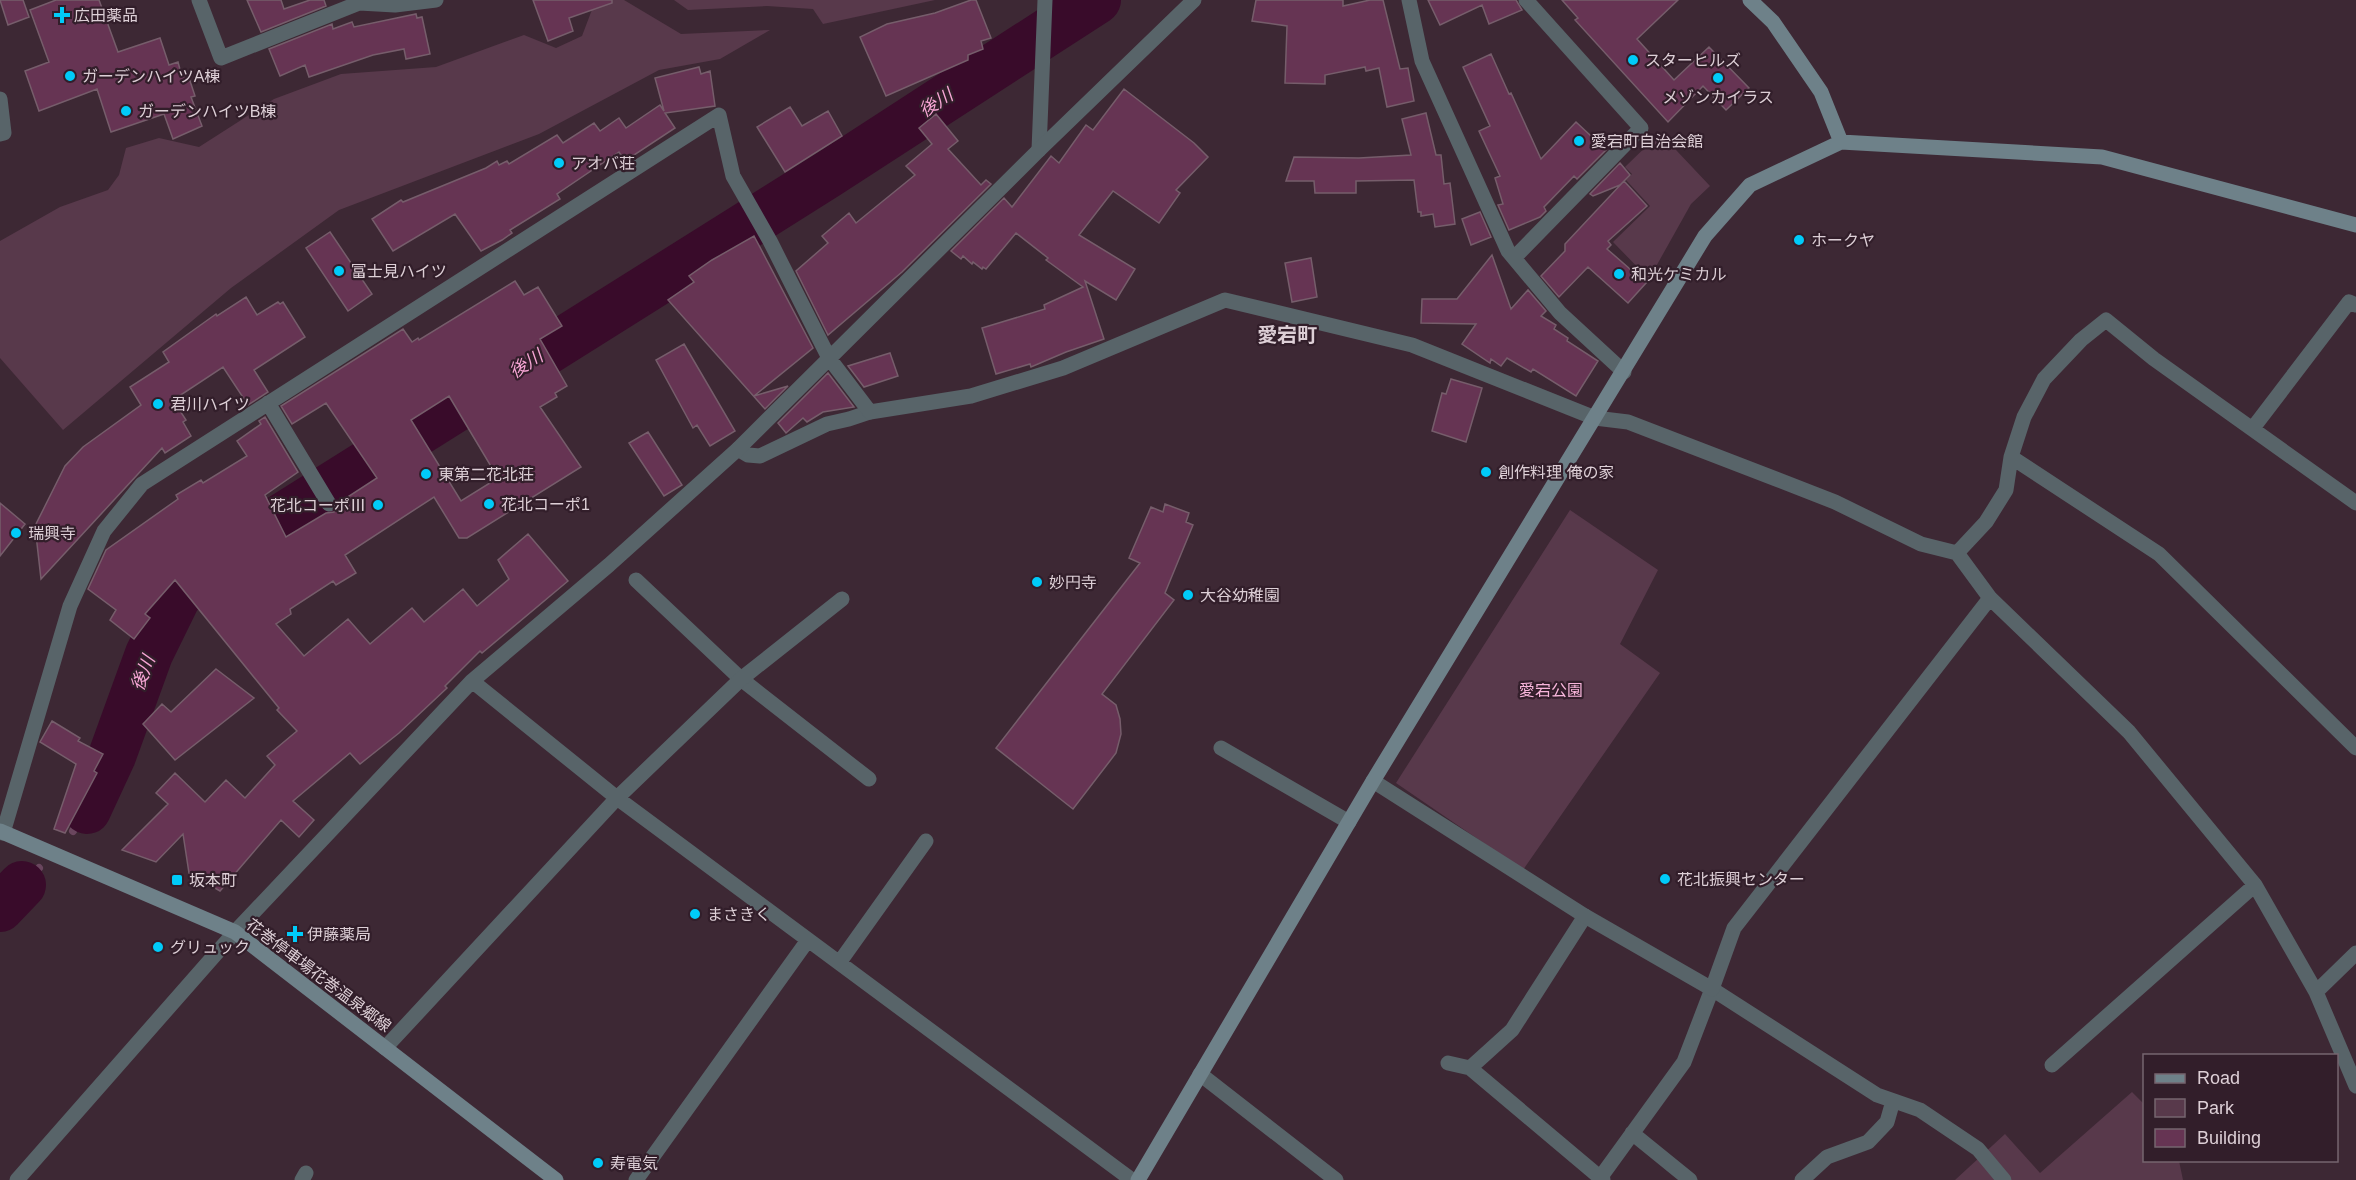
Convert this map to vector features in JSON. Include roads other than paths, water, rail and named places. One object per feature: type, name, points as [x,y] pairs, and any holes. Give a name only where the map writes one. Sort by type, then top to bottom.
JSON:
[{"type":"street","points":[[199,0],[221,58],[359,3],[395,5],[436,0]]},
{"type":"street","points":[[17,1180],[235,932],[472,681],[609,565],[738,449],[1039,150],[1194,0]]},
{"type":"street","points":[[1409,0],[1422,61],[1508,251],[1560,313],[1624,372]]},
{"type":"street","points":[[1514,258],[1641,128],[1526,0]]},
{"type":"street","points":[[1750,0],[1773,22],[1821,92],[1841,141]]},
{"type":"street","points":[[1039,150],[1045,7]]},
{"type":"street","points":[[0,99],[4,134],[0,134]]},
{"type":"street","points":[[2,832],[70,606],[104,531],[142,484],[719,115],[733,176],[770,241],[829,358],[870,412]]},
{"type":"street","points":[[1138,1180],[1373,781],[1705,236],[1750,185],[1841,141],[2102,157],[2356,225]]},
{"type":"street","points":[[738,449],[748,455],[760,456],[819,427],[870,412],[971,396],[1063,368],[1225,300],[1412,345],[1595,418],[1628,422],[1835,502],[1921,544],[1957,553],[1990,598],[2129,732],[2255,885],[2316,992],[2356,1086]]},
{"type":"street","points":[[2253,428],[2349,302],[2356,305]]},
{"type":"street","points":[[1957,553],[1986,522],[2006,490],[2011,458],[2024,417],[2044,379],[2080,340],[2106,320],[2154,359],[2356,503]]},
{"type":"street","points":[[268,403],[329,504]]},
{"type":"street","points":[[2011,458],[2158,554],[2356,748]]},
{"type":"street","points":[[636,580],[741,679],[869,779]]},
{"type":"street","points":[[1448,1064],[1470,1068],[1601,1179],[1684,1062],[1734,928],[1990,598]]},
{"type":"street","points":[[385,1048],[617,798],[741,679],[842,599]]},
{"type":"street","points":[[472,681],[617,798],[1132,1180]]},
{"type":"street","points":[[1221,748],[1349,822]]},
{"type":"street","points":[[1373,781],[1585,916],[1712,989],[1877,1095],[1920,1110],[1978,1149],[2004,1180]]},
{"type":"street","name":"花巻停車場花巻温泉郷線","points":[[2,832],[235,932],[556,1180]]},
{"type":"street","points":[[839,963],[926,841]]},
{"type":"street","points":[[2052,1065],[2255,885]]},
{"type":"street","points":[[1470,1068],[1512,1029],[1585,916]]},
{"type":"street","points":[[636,1180],[808,940]]},
{"type":"street","points":[[2316,992],[2356,953]]},
{"type":"street","points":[[1200,1074],[1336,1180]]},
{"type":"street","points":[[1802,1180],[1827,1157],[1868,1142],[1887,1122],[1893,1101]]},
{"type":"street","points":[[1632,1133],[1690,1180]]},
{"type":"waterway","name":"後川","points":[[87,810],[112,756],[149,654],[177,597],[200,573],[230,550],[827,175],[1097,0]]},
{"type":"waterway","name":"後川","points":[[73,831],[87,810]]},
{"type":"waterway","name":"後川","points":[[22,885],[39,868]]},
{"type":"waterway","name":"後川","points":[[0,908],[22,885]]},
{"type":"place","name":"広田薬品","points":[[62,15]]},
{"type":"place","name":"スターヒルズ","points":[[1633,60]]},
{"type":"place","name":"ガーデンハイツA棟","points":[[70,76]]},
{"type":"place","name":"メゾンカイラス","points":[[1718,78]]},
{"type":"place","name":"ガーデンハイツB棟","points":[[126,111]]},
{"type":"place","name":"愛宕町自治会館","points":[[1579,141]]},
{"type":"place","name":"アオバ荘","points":[[559,163]]},
{"type":"place","name":"ホークヤ","points":[[1799,240]]},
{"type":"place","name":"富士見ハイツ","points":[[339,271]]},
{"type":"place","name":"和光ケミカル","points":[[1619,274]]},
{"type":"place","name":"君川ハイツ","points":[[158,404]]},
{"type":"place","name":"創作料理 俺の家","points":[[1486,472]]},
{"type":"place","name":"東第二花北荘","points":[[426,474]]},
{"type":"place","name":"花北コーポ1","points":[[489,504]]},
{"type":"place","name":"花北コーポⅢ","points":[[378,505]]},
{"type":"place","name":"瑞興寺","points":[[16,533]]},
{"type":"place","name":"妙円寺","points":[[1037,582]]},
{"type":"place","name":"大谷幼稚園","points":[[1188,595]]},
{"type":"place","name":"花北振興センター","points":[[1665,879]]},
{"type":"place","name":"坂本町","points":[[177,880]]},
{"type":"place","name":"まさきく","points":[[695,914]]},
{"type":"place","name":"伊藤薬局","points":[[295,934]]},
{"type":"place","name":"グリュック","points":[[158,947]]},
{"type":"place","name":"寿電気","points":[[598,1163]]},
{"type":"district","name":"愛宕町","points":[[1287,335]]},
{"type":"park label","name":"愛宕公園","points":[[1551,690]]}]
